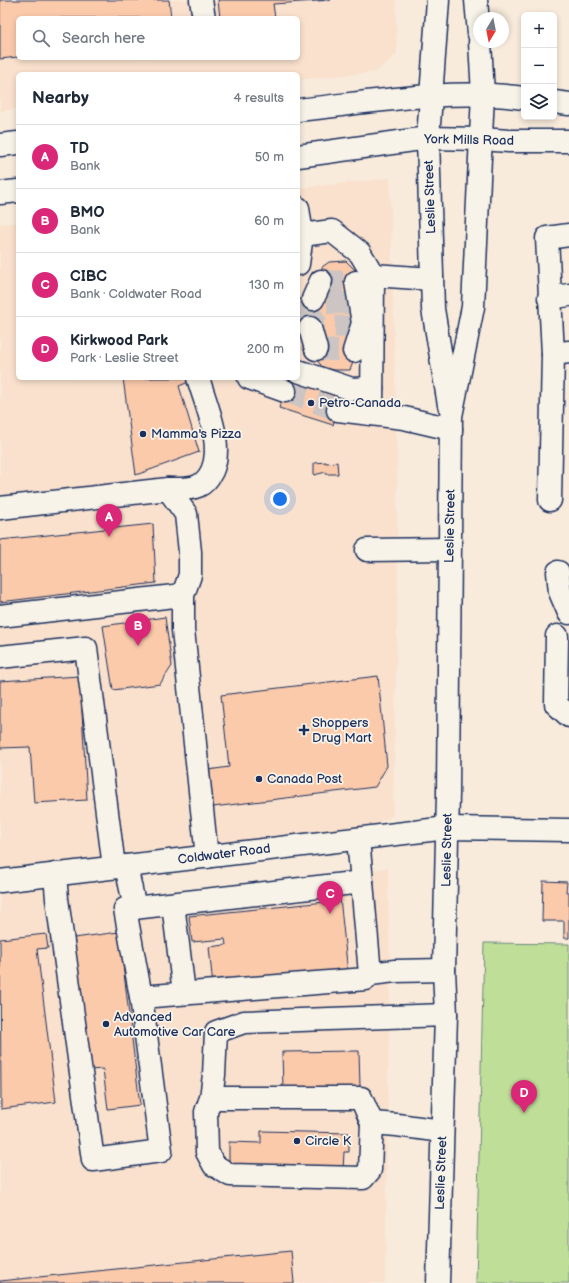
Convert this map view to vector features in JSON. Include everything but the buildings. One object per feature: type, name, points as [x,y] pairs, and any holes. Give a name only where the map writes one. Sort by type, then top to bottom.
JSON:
[{"type":"main road","points":[[202,0],[204,16]]},
{"type":"main road","name":"Leslie Street","points":[[438,0],[428,138],[432,279],[433,309],[451,422]]},
{"type":"main road","points":[[476,0],[477,12]]},
{"type":"main road","name":"Leslie Street","points":[[438,1283],[446,1015],[444,970],[451,422],[473,307],[483,94],[480,48]]},
{"type":"main road","points":[[300,110],[432,95],[483,94],[521,98]]},
{"type":"main road","points":[[557,102],[569,104]]},
{"type":"main road","name":"York Mills Road","points":[[300,156],[428,138],[509,141],[569,141]]},
{"type":"main road","points":[[0,145],[16,143]]},
{"type":"main road","points":[[0,193],[16,190]]},
{"type":"main road","points":[[300,234],[332,231],[360,253],[364,325],[372,388],[372,414]]},
{"type":"main road","points":[[550,500],[561,353],[559,297],[547,238],[569,236]]},
{"type":"main road","points":[[362,287],[432,279]]},
{"type":"main road","points":[[354,351],[364,325],[362,287]]},
{"type":"main road","points":[[310,328],[316,349]]},
{"type":"main road","points":[[300,371],[352,389],[372,388]]},
{"type":"main road","points":[[0,508],[200,486],[209,478],[214,466],[217,452],[216,437],[199,380]]},
{"type":"main road","points":[[255,380],[285,391]]},
{"type":"main road","points":[[338,410],[451,422]]},
{"type":"main road","points":[[168,489],[186,514],[190,552],[190,575],[183,595],[183,630],[207,856]]},
{"type":"main road","points":[[366,550],[449,549]]},
{"type":"main road","points":[[558,572],[560,592],[569,613]]},
{"type":"main road","points":[[0,616],[183,595]]},
{"type":"main road","points":[[557,636],[556,704],[569,716]]},
{"type":"main road","points":[[0,657],[86,648],[120,866],[135,908]]},
{"type":"main road","name":"Coldwater Road","points":[[0,881],[447,828],[569,830]]},
{"type":"main road","points":[[141,997],[366,979],[370,974],[358,839]]},
{"type":"main road","points":[[55,874],[57,899],[93,1160],[160,1151],[141,997],[125,909],[362,882]]},
{"type":"main road","points":[[173,904],[184,993]]},
{"type":"main road","points":[[370,974],[395,971],[444,970]]},
{"type":"main road","points":[[211,1098],[361,1098],[372,1123],[370,1170],[362,1178],[230,1175],[214,1165],[207,1152],[221,1134],[221,1111],[211,1098],[214,1075],[216,1032],[244,1022],[446,1015]]},
{"type":"main road","points":[[372,1123],[442,1131]]},
{"type":"shaded area","points":[[0,0],[396,0],[397,54],[376,72],[300,80],[300,72],[16,72],[16,109],[0,111]]},
{"type":"shaded area","points":[[390,178],[397,452],[398,585],[393,816],[375,824],[131,854],[133,900],[388,868],[390,979],[385,1283],[0,1283],[0,224],[16,222],[16,380],[300,380],[300,188]]},
{"type":"green space","points":[[484,943],[569,944],[569,1283],[476,1283]]},
{"type":"tunnel","points":[[321,281],[356,282]]},
{"type":"tunnel","points":[[300,314],[307,314],[320,303],[355,303]]},
{"type":"tunnel","points":[[307,314],[319,326],[355,327]]},
{"type":"tunnel","points":[[316,349],[354,351]]},
{"type":"tunnel","points":[[285,391],[338,410]]},
{"type":"place","name":"Petro-Canada","points":[[311,403]]},
{"type":"place","name":"Mamma's Pizza","points":[[143,434]]},
{"type":"place","name":"TD","points":[[109,537]]},
{"type":"place","name":"BMO","points":[[138,646]]},
{"type":"place","name":"Shoppers Drug Mart","points":[[304,730]]},
{"type":"place","name":"Canada Post","points":[[259,779]]},
{"type":"place","name":"CIBC","points":[[330,914]]},
{"type":"place","name":"Advanced Automotive Car Care","points":[[106,1024]]},
{"type":"place","name":"Kirkwood Park","points":[[524,1113]]},
{"type":"place","name":"Circle K","points":[[297,1141]]}]
